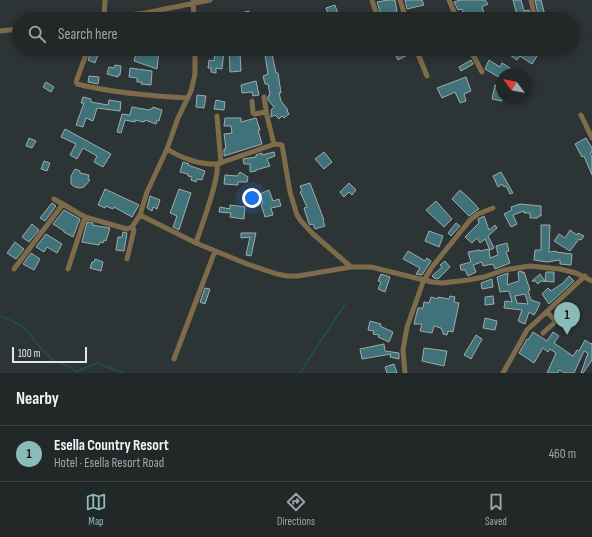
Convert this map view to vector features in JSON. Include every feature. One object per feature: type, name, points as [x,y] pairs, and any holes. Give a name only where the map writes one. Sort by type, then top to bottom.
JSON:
[{"type":"street","points":[[104,12],[105,0]]},
{"type":"street","points":[[149,12],[193,2],[210,0]]},
{"type":"street","points":[[372,0],[376,12]]},
{"type":"street","points":[[400,0],[404,12]]},
{"type":"street","points":[[449,0],[454,12]]},
{"type":"street","points":[[531,0],[534,12]]},
{"type":"street","points":[[193,2],[194,12]]},
{"type":"street","points":[[0,31],[12,30]]},
{"type":"street","points":[[85,56],[76,82],[78,84],[160,97],[188,98]]},
{"type":"street","points":[[54,199],[85,217],[127,229],[132,227],[140,214],[147,192],[191,91],[195,74],[196,56]]},
{"type":"street","points":[[419,56],[427,76]]},
{"type":"street","points":[[474,56],[482,72]]},
{"type":"street","points":[[264,97],[274,144]]},
{"type":"street","points":[[252,101],[253,113],[266,112]]},
{"type":"street","points":[[581,115],[592,138]]},
{"type":"street","points":[[196,243],[218,172],[217,116]]},
{"type":"street","points":[[167,149],[180,156],[193,160],[211,164],[219,164],[274,144],[280,144],[282,147],[290,192],[297,214],[301,221],[312,233],[351,267]]},
{"type":"street","points":[[14,269],[63,204]]},
{"type":"street","points":[[405,373],[403,350],[407,327],[424,280],[432,267],[470,220],[478,214],[493,208]]},
{"type":"street","points":[[140,214],[196,243],[247,264],[287,276],[298,276],[351,267],[371,267],[442,283],[484,277],[504,270],[530,266],[560,269],[585,276],[592,281]]},
{"type":"street","points":[[68,269],[85,217]]},
{"type":"street","points":[[127,259],[134,230],[132,227]]},
{"type":"street","points":[[174,359],[215,251]]},
{"type":"street","points":[[503,373],[527,330],[585,276]]},
{"type":"street","points":[[543,333],[556,321],[547,312]]},
{"type":"building","points":[[395,0],[397,12],[380,12],[377,2]]},
{"type":"building","points":[[405,0],[422,0],[424,5],[407,9]]},
{"type":"building","points":[[460,0],[485,0],[488,4],[482,7],[484,12],[463,12],[462,9],[458,10],[454,2]]},
{"type":"building","points":[[513,0],[521,0],[524,11],[529,10],[529,12],[516,12]]},
{"type":"building","points":[[535,0],[541,0],[544,12],[538,12]]},
{"type":"building","points":[[335,5],[337,12],[327,12],[326,8]]},
{"type":"building","points":[[89,56],[98,56],[95,63],[88,60]]},
{"type":"building","points":[[135,56],[158,56],[157,69],[134,61]]},
{"type":"building","points":[[214,56],[223,56],[222,69],[216,68],[216,73],[211,72],[211,68],[208,68],[209,60],[214,61]]},
{"type":"building","points":[[229,56],[240,56],[241,71],[230,72]]},
{"type":"building","points":[[265,56],[272,56],[276,73],[278,73],[281,101],[288,110],[287,111],[289,114],[284,118],[282,116],[279,119],[275,115],[271,117],[271,110],[274,107],[268,100],[268,96],[270,95],[268,84],[265,84],[263,76],[268,74]]},
{"type":"building","points":[[396,56],[405,56],[398,60]]},
{"type":"building","points":[[511,56],[520,56],[517,60]]},
{"type":"building","points":[[520,56],[537,56],[532,64]]},
{"type":"building","points":[[471,60],[473,64],[461,71],[459,67]]},
{"type":"building","points":[[489,60],[500,67],[502,63],[510,68],[496,68],[496,75],[485,69]]},
{"type":"building","points":[[115,65],[121,66],[120,75],[118,75],[118,77],[107,74],[109,67],[114,68]]},
{"type":"building","points":[[130,68],[152,71],[151,85],[141,84],[142,82],[137,82],[137,78],[129,77]]},
{"type":"building","points":[[89,76],[99,77],[98,84],[88,82]]},
{"type":"building","points":[[466,77],[471,91],[464,94],[466,101],[460,103],[455,92],[442,98],[437,88]]},
{"type":"building","points":[[256,81],[259,95],[253,96],[252,92],[242,93],[241,85]]},
{"type":"building","points":[[46,82],[54,87],[51,92],[43,87]]},
{"type":"building","points":[[495,85],[496,85],[496,100],[492,99]]},
{"type":"building","points":[[197,95],[206,96],[204,108],[196,107]]},
{"type":"building","points":[[83,97],[91,99],[91,102],[108,105],[109,100],[121,102],[120,111],[97,108],[93,121],[86,118],[83,127],[76,125],[84,103],[81,103]]},
{"type":"building","points":[[216,100],[225,102],[224,110],[214,109]]},
{"type":"building","points":[[132,107],[149,110],[153,107],[162,110],[159,121],[157,120],[156,124],[145,120],[144,122],[135,120],[135,122],[125,120],[121,133],[117,132],[122,114],[130,115]]},
{"type":"building","points":[[225,118],[241,118],[241,122],[256,118],[262,144],[224,156],[224,149],[226,149],[224,134],[232,133],[231,126],[224,126]]},
{"type":"building","points":[[65,129],[111,154],[103,167],[94,162],[97,156],[83,148],[77,159],[70,155],[76,144],[61,137]]},
{"type":"building","points":[[29,138],[36,141],[32,148],[26,146]]},
{"type":"building","points":[[586,138],[592,148],[592,152],[590,153],[592,157],[592,175],[584,156],[582,157],[575,144]]},
{"type":"building","points":[[274,152],[275,156],[267,159],[270,166],[250,172],[250,164],[244,164],[243,159],[256,157],[256,155],[262,153],[262,155]]},
{"type":"building","points":[[324,152],[332,162],[324,169],[315,159]]},
{"type":"building","points":[[44,161],[50,163],[47,171],[41,169]]},
{"type":"building","points":[[183,162],[205,171],[202,180],[197,179],[196,182],[191,180],[192,177],[188,176],[188,174],[180,172]]},
{"type":"building","points":[[75,169],[80,171],[80,173],[89,175],[88,179],[90,180],[84,187],[75,187],[71,184],[71,176]]},
{"type":"building","points":[[240,172],[248,177],[247,182],[238,182],[238,185],[224,184],[225,175],[237,176]]},
{"type":"building","points":[[501,172],[513,193],[510,194],[506,186],[504,187],[502,184],[498,187],[493,176]]},
{"type":"building","points":[[310,183],[325,226],[315,229],[313,224],[309,224],[304,208],[307,207],[300,192],[302,191],[300,186]]},
{"type":"building","points":[[349,183],[356,190],[352,195],[349,192],[344,197],[340,192]]},
{"type":"building","points":[[105,189],[139,205],[132,217],[114,207],[113,209],[106,206],[105,208],[98,205]]},
{"type":"building","points":[[179,189],[191,193],[179,230],[173,227],[177,216],[170,213]]},
{"type":"building","points":[[269,190],[273,201],[279,199],[281,206],[271,208],[273,215],[265,217],[260,194]]},
{"type":"building","points":[[460,190],[479,209],[469,216],[452,199]]},
{"type":"building","points":[[150,196],[160,200],[157,209],[153,207],[152,211],[147,208]]},
{"type":"building","points":[[436,201],[452,219],[444,227],[426,210]]},
{"type":"building","points":[[52,203],[56,206],[45,221],[40,218]]},
{"type":"building","points":[[520,204],[541,206],[541,216],[538,216],[538,218],[530,218],[530,213],[524,213],[524,211],[513,215],[517,224],[511,227],[504,214],[512,210],[511,207]]},
{"type":"building","points":[[230,205],[245,207],[244,219],[230,217],[231,213],[219,212],[220,207],[230,209]]},
{"type":"building","points":[[64,210],[80,219],[73,237],[53,224]]},
{"type":"building","points":[[484,216],[489,230],[495,225],[497,228],[488,236],[494,248],[490,250],[485,239],[480,243],[477,238],[472,243],[465,237],[479,223],[478,219]]},
{"type":"building","points":[[87,222],[93,223],[92,225],[110,228],[106,241],[104,240],[103,243],[100,242],[99,245],[82,242]]},
{"type":"building","points":[[456,223],[460,226],[451,236],[448,233]]},
{"type":"building","points":[[32,224],[39,230],[29,242],[22,237]]},
{"type":"building","points":[[541,225],[550,225],[549,252],[556,251],[572,254],[571,265],[560,264],[560,260],[547,262],[534,260],[535,250],[541,250]]},
{"type":"building","points":[[570,230],[577,235],[578,233],[584,236],[581,240],[579,239],[570,251],[554,241],[559,234],[565,238]]},
{"type":"building","points":[[429,231],[443,236],[439,247],[425,241]]},
{"type":"building","points":[[123,232],[127,233],[124,251],[116,250],[118,237],[122,237]]},
{"type":"building","points":[[241,233],[256,233],[251,256],[246,255],[250,237],[241,238]]},
{"type":"building","points":[[46,234],[62,244],[57,253],[47,247],[44,252],[36,247]]},
{"type":"building","points":[[15,242],[24,249],[16,259],[7,253]]},
{"type":"building","points":[[507,243],[509,251],[506,252],[510,263],[495,269],[493,264],[483,266],[482,262],[473,265],[476,272],[468,276],[465,270],[461,270],[460,265],[471,262],[468,252],[489,249],[490,258],[498,255],[496,246]]},
{"type":"building","points":[[408,251],[425,261],[427,258],[431,261],[422,275],[416,274],[420,268],[403,259]]},
{"type":"building","points":[[31,253],[40,259],[34,270],[23,264]]},
{"type":"building","points":[[95,259],[103,262],[101,271],[90,268]]},
{"type":"building","points":[[445,261],[450,267],[438,279],[434,278],[432,276],[442,267],[440,265]]},
{"type":"building","points":[[518,272],[524,272],[530,290],[528,291],[531,300],[540,303],[534,315],[529,312],[525,324],[518,321],[522,310],[504,308],[505,301],[512,302],[509,291],[500,292],[497,277],[508,273],[507,285],[519,281]],"holes":[[[525,294],[528,304],[517,303],[515,296]]]},
{"type":"building","points":[[546,272],[554,272],[554,282],[541,281],[538,284],[535,281],[532,281],[540,274],[545,281]]},
{"type":"building","points":[[381,274],[390,277],[385,292],[378,289],[381,282],[378,281]]},
{"type":"building","points":[[569,276],[574,281],[549,304],[542,294],[548,288],[551,291],[563,283]]},
{"type":"building","points":[[492,279],[493,287],[482,289],[481,283]]},
{"type":"building","points":[[205,288],[210,289],[205,304],[200,302]]},
{"type":"building","points":[[450,296],[455,297],[454,302],[459,303],[453,332],[448,331],[447,335],[443,334],[441,328],[434,326],[432,333],[420,331],[422,324],[414,324],[418,308],[423,308],[424,302],[429,303],[431,297],[438,299],[438,297],[449,299]]},
{"type":"building","points":[[493,296],[494,304],[485,305],[485,297]]},
{"type":"building","points":[[485,318],[497,321],[495,330],[483,328]]},
{"type":"building","points":[[370,321],[381,324],[380,326],[393,332],[389,342],[378,337],[379,335],[373,334],[374,331],[368,330]]},
{"type":"building","points":[[533,332],[547,341],[553,332],[559,336],[554,343],[573,356],[577,350],[579,351],[585,340],[591,344],[592,343],[592,360],[583,373],[581,373],[588,353],[584,351],[574,373],[565,373],[559,370],[558,373],[547,373],[556,353],[550,349],[548,352],[543,348],[534,363],[519,353]]},
{"type":"building","points":[[476,335],[482,339],[471,359],[464,355]]},
{"type":"building","points":[[384,344],[385,351],[399,353],[399,359],[390,357],[391,354],[362,359],[360,349]]},
{"type":"building","points":[[424,348],[447,351],[444,366],[422,361]]},
{"type":"building","points":[[394,364],[397,373],[387,373],[385,367]]},
{"type":"waterway","points":[[300,373],[345,304]]},
{"type":"waterway","points":[[0,316],[23,327],[47,355],[78,373]]},
{"type":"waterway","points":[[78,371],[97,363],[123,373]]},
{"type":"place","name":"Esella Country Resort","points":[[567,335]]}]
